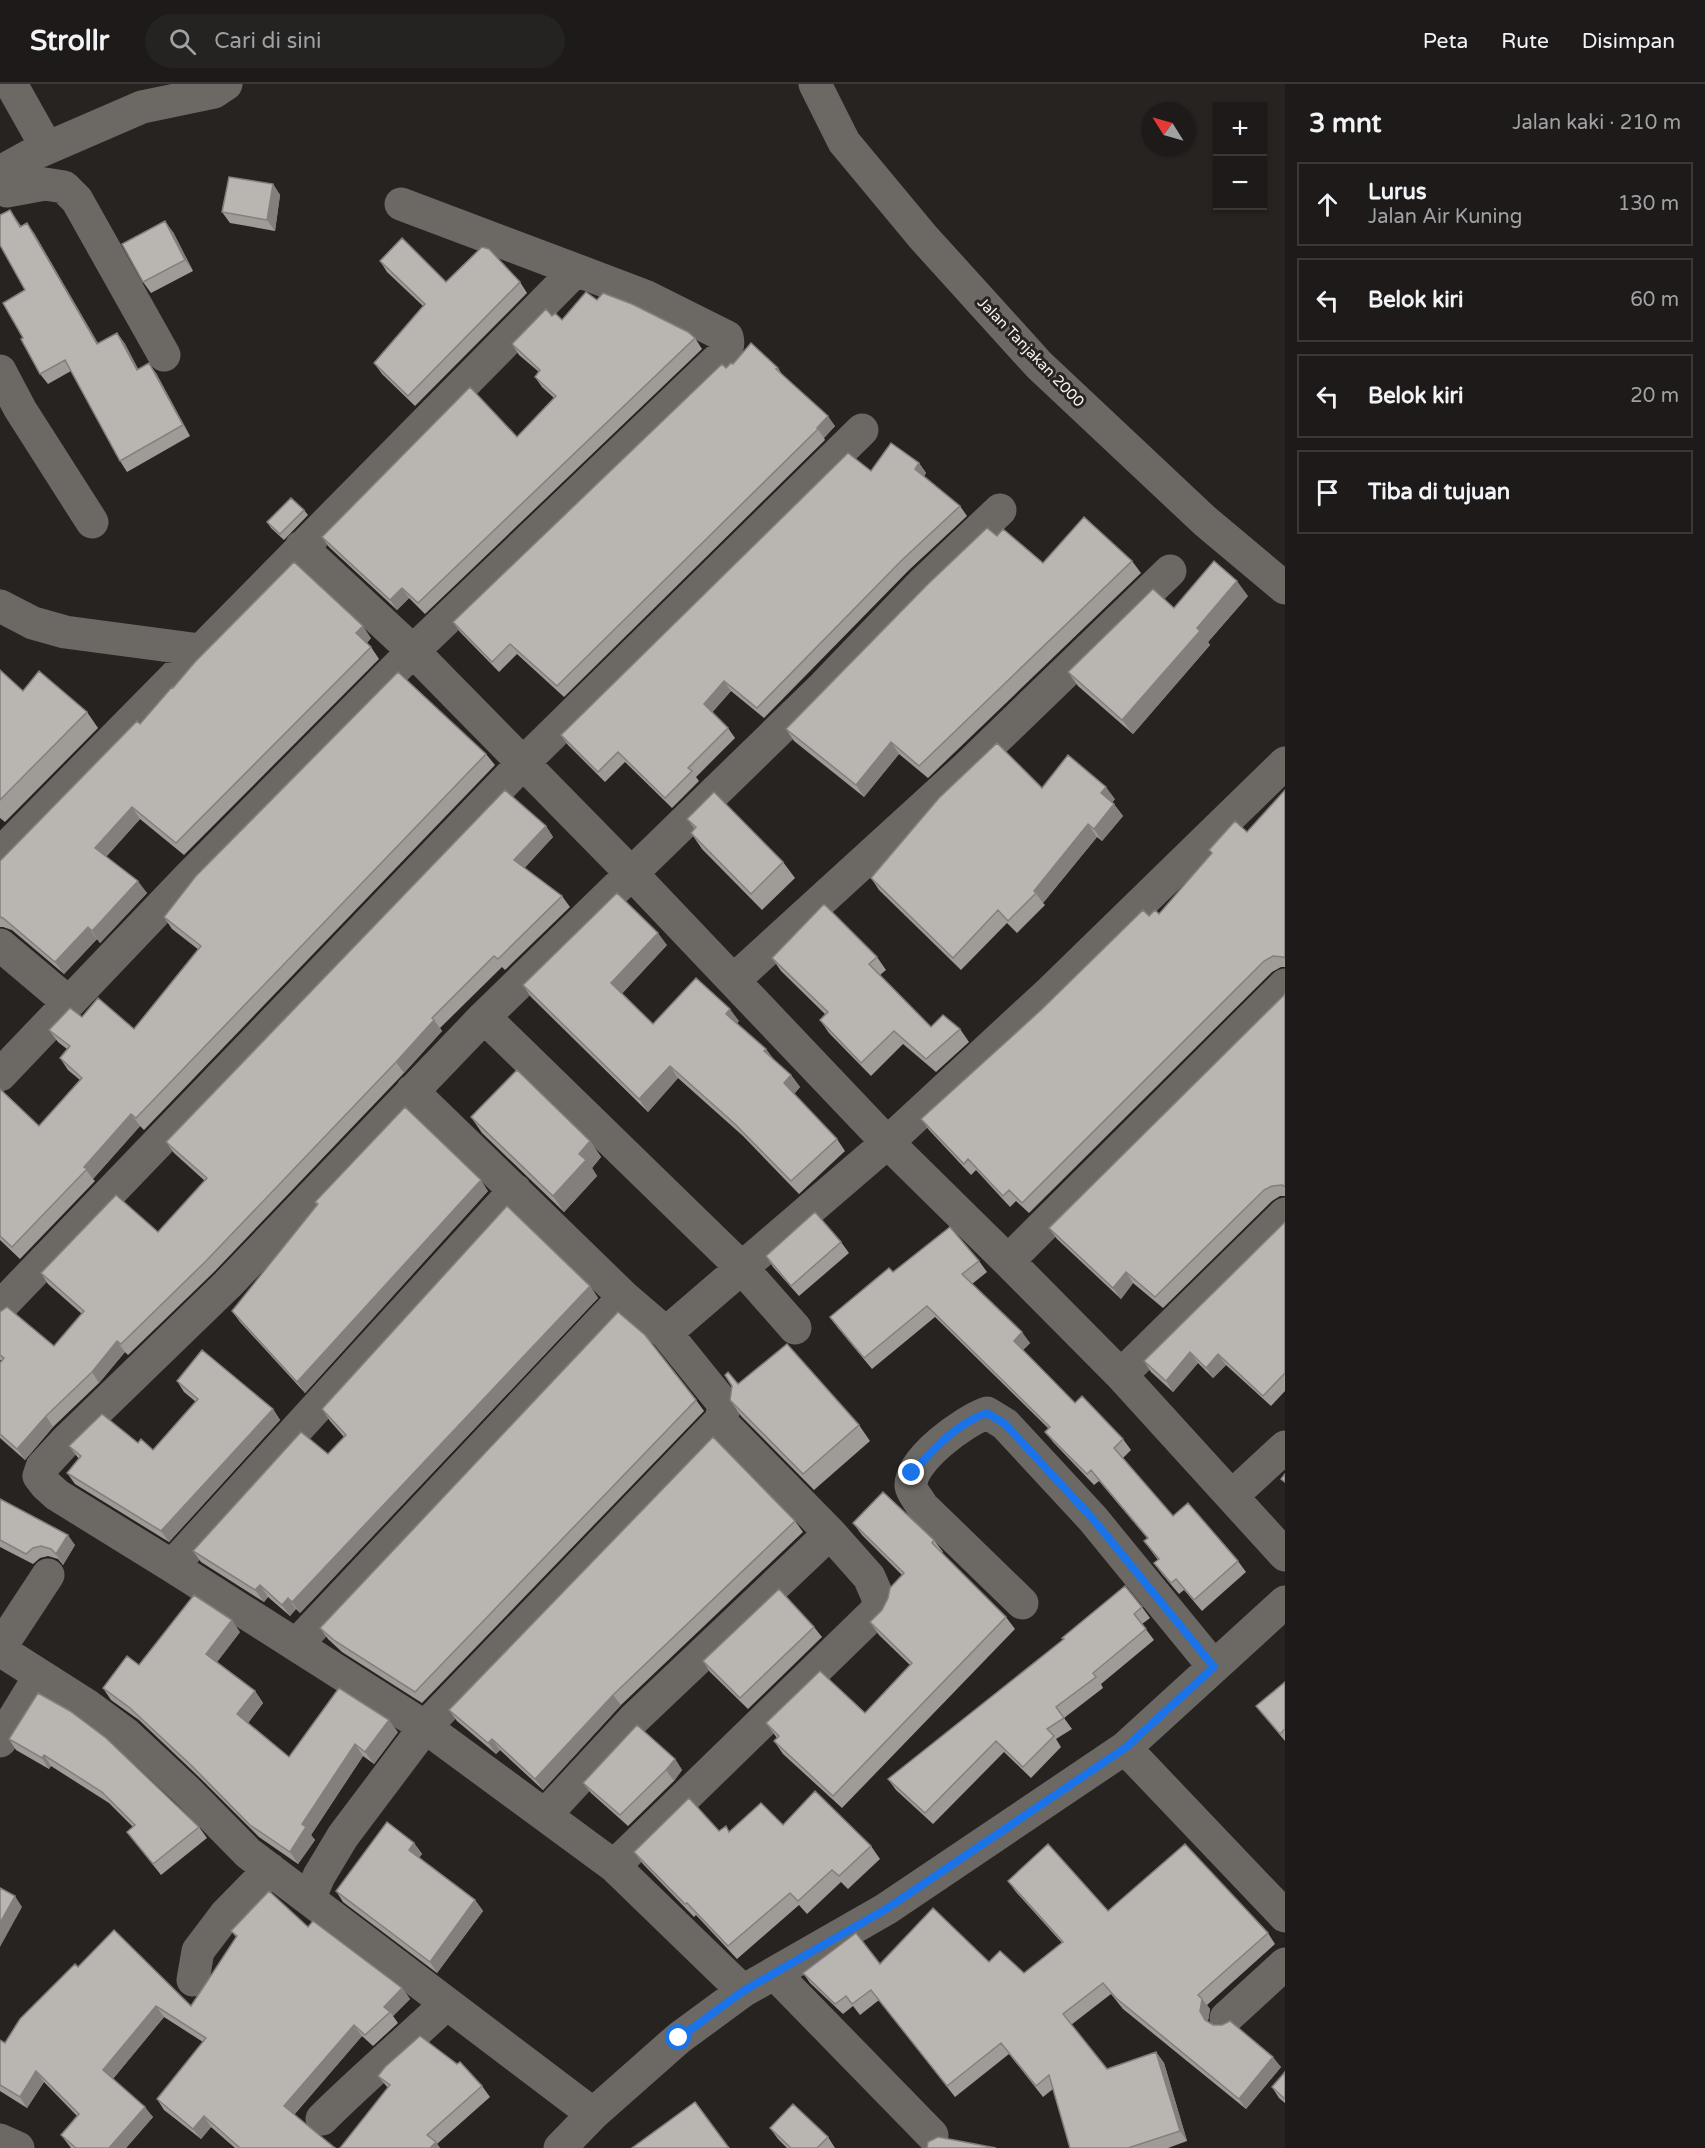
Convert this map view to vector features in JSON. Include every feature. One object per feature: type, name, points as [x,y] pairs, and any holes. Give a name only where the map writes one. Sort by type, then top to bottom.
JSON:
[{"type":"street","points":[[11,84],[47,148]]},
{"type":"street","points":[[0,172],[47,148],[142,107],[214,92],[226,84]]},
{"type":"street","name":"Jalan Tanjakan 2000","points":[[815,84],[844,142],[923,237],[1039,365],[1205,521],[1285,588]]},
{"type":"street","points":[[0,186],[8,191],[45,184],[64,187],[77,200],[164,355]]},
{"type":"street","points":[[0,1075],[187,879],[413,651],[728,350],[728,337],[647,297],[401,204]]},
{"type":"street","points":[[0,854],[576,270]]},
{"type":"street","points":[[0,371],[10,416],[92,522]]},
{"type":"street","points":[[0,1307],[523,763],[862,430]]},
{"type":"street","points":[[743,1991],[614,1866],[425,1727],[57,1495],[39,1476],[42,1467],[67,1440],[227,1285],[484,1017],[824,686],[923,583],[1000,510]]},
{"type":"street","points":[[301,547],[413,651],[631,873],[888,1143],[1121,1375],[1285,1555]]},
{"type":"street","points":[[734,980],[964,770],[1170,571]]},
{"type":"street","points":[[0,606],[33,623],[65,632],[200,651]]},
{"type":"street","points":[[666,1333],[888,1143],[1051,991],[1285,763]]},
{"type":"street","points":[[0,945],[69,1003]]},
{"type":"street","points":[[1008,1261],[1285,985]]},
{"type":"street","points":[[484,1017],[742,1268],[795,1328]]},
{"type":"street","points":[[309,1899],[319,1876],[342,1836],[425,1727],[720,1421],[725,1406],[666,1333],[624,1297],[412,1091]]},
{"type":"street","points":[[172,1566],[515,1190]]},
{"type":"street","points":[[1121,1375],[1285,1214]]},
{"type":"street","points":[[296,1645],[624,1297]]},
{"type":"street","points":[[1022,1603],[922,1506],[911,1488],[912,1473],[926,1457],[961,1425],[987,1413],[1005,1424],[1093,1519],[1214,1667]]},
{"type":"street","points":[[614,1866],[874,1613],[880,1602],[869,1577],[830,1533],[720,1421]]},
{"type":"street","points":[[1232,1496],[1285,1447]]},
{"type":"street","points":[[545,1815],[634,1719],[830,1533]]},
{"type":"street","points":[[48,1575],[0,1649],[88,1706],[126,1734],[248,1853],[593,2114]]},
{"type":"street","points":[[560,2148],[593,2114],[679,2038],[743,1991],[886,1909],[1125,1748],[1285,1602]]},
{"type":"street","points":[[0,1741],[40,1676]]},
{"type":"street","points":[[1125,1748],[1285,1916]]},
{"type":"street","points":[[193,1980],[198,1951],[226,1914],[270,1869]]},
{"type":"street","points":[[1226,2018],[1285,1964]]},
{"type":"street","points":[[774,1973],[932,2135]]},
{"type":"street","points":[[322,2120],[357,2084],[372,2073],[446,2004]]},
{"type":"street","points":[[0,2140],[18,2148]]},
{"type":"building","points":[[229,177],[273,184],[267,220],[222,212]]},
{"type":"building","points":[[10,210],[20,227],[27,223],[97,344],[117,333],[137,370],[149,363],[183,425],[120,461],[65,360],[40,374],[3,303],[25,290],[0,245],[0,215]]},
{"type":"building","points":[[165,221],[185,260],[143,282],[122,244]]},
{"type":"building","points":[[402,238],[446,282],[482,247],[489,249],[520,282],[408,396],[374,363],[425,304],[380,261]]},
{"type":"building","points":[[586,292],[597,300],[603,293],[632,304],[688,332],[695,338],[418,603],[402,588],[390,600],[322,537],[470,387],[517,437],[556,396],[535,377],[540,370],[512,344],[546,309],[552,316],[555,313],[562,320]]},
{"type":"building","points":[[751,343],[828,416],[818,429],[557,686],[510,644],[492,662],[453,622],[722,364],[726,368],[731,363],[733,364]]},
{"type":"building","points":[[891,443],[919,463],[915,469],[960,506],[902,560],[757,708],[724,681],[704,704],[728,728],[688,768],[692,771],[665,798],[618,752],[598,772],[561,735],[848,453],[871,471]]},
{"type":"building","points":[[291,498],[304,510],[280,534],[267,522]]},
{"type":"building","points":[[1084,517],[1132,561],[919,766],[891,742],[856,785],[786,729],[928,584],[987,528],[997,536],[1003,529],[1043,563]]},
{"type":"building","points":[[1214,561],[1237,581],[1197,628],[1200,631],[1122,720],[1068,672],[1153,589],[1174,608]]},
{"type":"building","points":[[294,562],[363,626],[356,633],[371,647],[176,843],[132,807],[95,848],[138,881],[92,931],[88,927],[55,962],[0,917],[0,861],[137,721],[140,724],[195,662]]},
{"type":"building","points":[[0,670],[23,691],[39,671],[87,712],[0,800]]},
{"type":"building","points":[[398,672],[486,754],[136,1118],[131,1114],[84,1167],[87,1169],[12,1247],[0,1236],[0,1089],[39,1126],[82,1078],[60,1058],[70,1046],[49,1030],[70,1008],[82,1017],[98,998],[134,1029],[201,946],[164,917],[196,876]]},
{"type":"building","points":[[997,743],[1042,788],[1068,755],[1106,787],[1101,793],[1114,804],[1094,829],[1088,824],[1034,891],[1036,893],[1008,921],[998,910],[953,958],[871,878],[939,798]]},
{"type":"building","points":[[505,790],[546,826],[514,860],[562,896],[498,959],[494,956],[432,1018],[434,1020],[396,1062],[206,1261],[121,1344],[117,1341],[92,1372],[46,1416],[17,1449],[0,1434],[0,1363],[4,1358],[0,1355],[0,1312],[7,1307],[54,1346],[84,1311],[41,1273],[116,1195],[158,1232],[207,1178],[166,1142]]},
{"type":"building","points":[[1285,790],[1285,958],[1273,956],[1264,961],[1022,1203],[1009,1190],[1003,1196],[968,1159],[964,1164],[921,1119],[1041,1010],[1143,910],[1149,916],[1155,910],[1159,914],[1212,853],[1209,850],[1235,821],[1247,832]]},
{"type":"building","points":[[714,792],[783,862],[751,894],[691,833],[696,827],[687,819]]},
{"type":"building","points":[[617,893],[658,933],[611,983],[653,1024],[696,978],[730,1009],[726,1014],[766,1049],[764,1051],[791,1075],[784,1083],[837,1139],[791,1181],[735,1124],[670,1066],[639,1099],[523,985]]},
{"type":"building","points":[[824,904],[877,957],[869,964],[931,1027],[943,1015],[960,1029],[926,1059],[894,1031],[861,1063],[820,1020],[828,1012],[772,958]]},
{"type":"building","points":[[1285,994],[1285,1187],[1272,1186],[1264,1190],[1155,1297],[1126,1272],[1113,1288],[1049,1228]]},
{"type":"building","points":[[517,1070],[590,1141],[579,1154],[586,1160],[553,1196],[471,1117]]},
{"type":"building","points":[[405,1107],[481,1180],[297,1382],[232,1311],[318,1204],[315,1202]]},
{"type":"building","points":[[507,1206],[590,1286],[292,1602],[288,1598],[282,1605],[260,1585],[255,1590],[193,1551],[301,1432],[328,1454],[346,1435],[322,1409]]},
{"type":"building","points":[[815,1212],[841,1242],[791,1286],[766,1256]]},
{"type":"building","points":[[1285,1222],[1285,1373],[1263,1396],[1218,1354],[1206,1368],[1190,1352],[1166,1381],[1144,1361]]},
{"type":"building","points":[[950,1227],[979,1261],[962,1274],[1022,1332],[1014,1341],[1075,1403],[1082,1396],[1123,1439],[1114,1448],[1173,1516],[1188,1503],[1238,1561],[1194,1600],[1176,1579],[1171,1583],[1154,1563],[1159,1559],[1144,1541],[1148,1538],[1091,1470],[1087,1474],[1045,1432],[1050,1427],[927,1306],[864,1358],[830,1317],[889,1268],[893,1272]]},
{"type":"building","points":[[618,1312],[645,1335],[696,1400],[415,1692],[335,1641],[320,1628]]},
{"type":"building","points":[[787,1344],[859,1425],[803,1474],[730,1400],[732,1386],[725,1375],[728,1372],[738,1384]]},
{"type":"building","points":[[202,1350],[273,1409],[161,1531],[67,1473],[81,1456],[69,1446],[102,1414],[138,1443],[141,1439],[153,1450],[198,1399],[177,1381]]},
{"type":"building","points":[[713,1437],[795,1521],[613,1695],[535,1779],[492,1739],[488,1743],[449,1710]]},
{"type":"building","points":[[883,1492],[934,1540],[932,1543],[1006,1617],[833,1796],[774,1741],[779,1736],[766,1723],[820,1671],[865,1713],[912,1663],[870,1622],[882,1610],[890,1588],[904,1573],[853,1523]]},
{"type":"building","points":[[0,1499],[68,1535],[56,1554],[51,1549],[41,1546],[33,1548],[26,1554],[0,1540]]},
{"type":"building","points":[[1125,1586],[1142,1607],[1134,1614],[1146,1629],[1093,1673],[1096,1677],[1056,1707],[1064,1718],[1047,1729],[1054,1736],[1023,1767],[996,1741],[925,1813],[888,1779],[1064,1639],[1062,1638]]},
{"type":"building","points":[[779,1589],[814,1627],[740,1698],[703,1661]]},
{"type":"building","points":[[194,1595],[232,1620],[206,1654],[255,1691],[237,1714],[289,1757],[339,1688],[389,1720],[365,1752],[355,1744],[302,1824],[306,1827],[290,1852],[250,1825],[130,1708],[103,1688],[127,1656],[139,1665]]},
{"type":"building","points":[[1285,1682],[1285,1729],[1280,1734],[1256,1706]]},
{"type":"building","points":[[38,1693],[70,1711],[106,1738],[199,1827],[153,1864],[127,1832],[135,1825],[102,1792],[44,1755],[42,1758],[9,1739]]},
{"type":"building","points":[[637,1725],[675,1759],[620,1815],[583,1783]]},
{"type":"building","points":[[815,1791],[871,1846],[839,1876],[832,1870],[798,1901],[790,1893],[728,1946],[634,1852],[689,1798],[719,1831],[726,1826],[729,1832],[761,1803],[783,1825]]},
{"type":"building","points":[[387,1822],[414,1843],[409,1850],[475,1900],[430,1962],[336,1891]]},
{"type":"building","points":[[1048,1844],[1108,1911],[1185,1844],[1268,1933],[1198,1995],[1202,1999],[1200,2011],[1205,2020],[1213,2025],[1222,2025],[1230,2021],[1273,2057],[1239,2099],[1116,1998],[1103,1983],[1063,2014],[1107,2069],[1156,2052],[1180,2131],[1128,2148],[1070,2148],[1049,2075],[1036,2086],[1001,2043],[947,2086],[871,1990],[852,2004],[846,1996],[835,2004],[803,1973],[856,1933],[880,1964],[933,1908],[989,1962],[1000,1951],[1024,1973],[1063,1942],[1008,1881]]},
{"type":"building","points":[[0,1888],[15,1896],[0,1923]]},
{"type":"building","points":[[269,1891],[308,1927],[313,1921],[402,1988],[384,2007],[390,2012],[365,2035],[354,2025],[284,2106],[335,2148],[240,2148],[204,2116],[193,2129],[157,2099],[206,2038],[156,2006],[103,2070],[145,2107],[109,2148],[76,2148],[61,2135],[79,2114],[36,2071],[20,2097],[0,2085],[0,2040],[5,2043],[20,2019],[75,1964],[78,1967],[114,1930],[191,2006],[237,1936],[231,1931]]},
{"type":"building","points":[[420,2036],[457,2064],[460,2062],[482,2086],[427,2135],[436,2142],[430,2148],[340,2148],[390,2085],[378,2076]]},
{"type":"building","points":[[1285,2072],[1285,2099],[1272,2087]]},
{"type":"building","points":[[695,2102],[729,2148],[632,2148]]},
{"type":"building","points":[[793,2104],[828,2137],[817,2148],[791,2148],[770,2128]]},
{"type":"building","points":[[938,2137],[996,2148],[927,2148],[928,2142]]},
{"type":"route","points":[[679,2038],[743,1991],[886,1909],[1125,1748],[1214,1667],[1093,1519],[1005,1424],[996,1418],[987,1413],[961,1425],[912,1473]]}]
